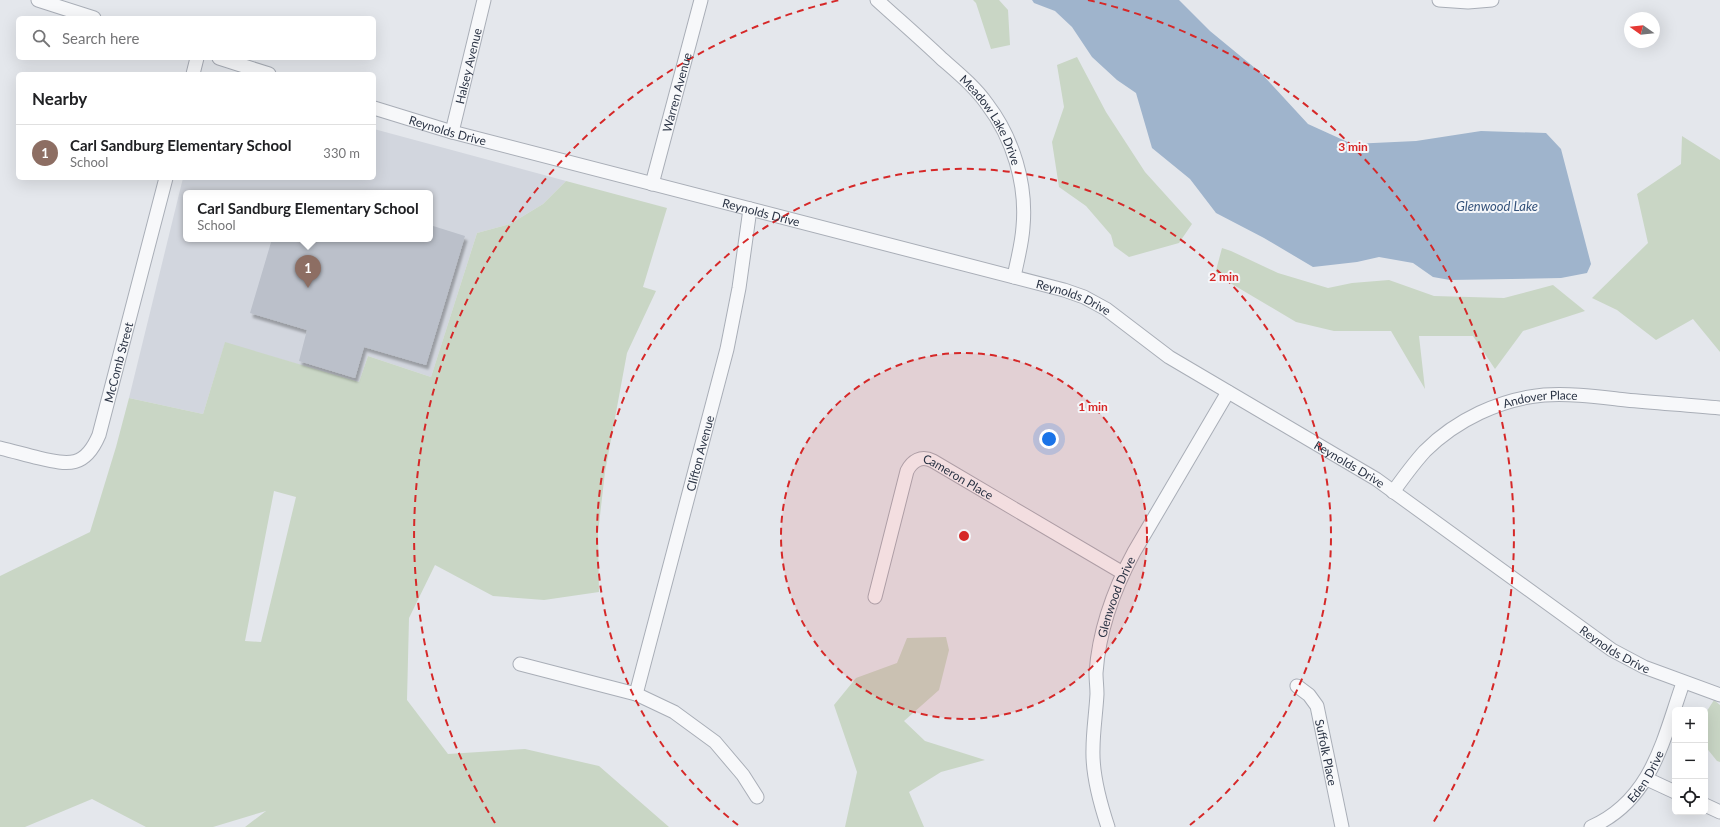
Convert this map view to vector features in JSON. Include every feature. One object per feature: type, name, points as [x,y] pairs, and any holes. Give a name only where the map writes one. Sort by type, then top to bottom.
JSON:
[{"type":"street","points":[[38,0],[88,16]]},
{"type":"street","name":"Halsey Avenue","points":[[452,132],[484,0]]},
{"type":"street","name":"Warren Avenue","points":[[652,184],[701,0]]},
{"type":"street","name":"Meadow Lake Drive","points":[[877,0],[965,80],[987,104],[1001,125],[1012,148],[1020,173],[1023,199],[1023,226],[1014,277]]},
{"type":"street","points":[[1439,0],[1468,2],[1492,0]]},
{"type":"street","points":[[193,72],[196,60]]},
{"type":"street","points":[[225,60],[263,72]]},
{"type":"street","name":"Reynolds Drive","points":[[376,109],[452,132],[1014,277],[1084,297],[1106,309],[1169,357],[1376,480],[1612,650],[1644,668],[1720,695]]},
{"type":"street","name":"McComb Street","points":[[0,448],[64,464],[80,460],[93,449],[99,435],[165,180]]},
{"type":"street","name":"Clifton Avenue","points":[[636,694],[727,349],[739,288],[750,209]]},
{"type":"street","name":"Glenwood Drive","points":[[1108,827],[1101,806],[1093,756],[1097,694],[1096,671],[1101,640],[1109,608],[1123,573],[1228,392]]},
{"type":"street","name":"Andover Place","points":[[1393,492],[1425,452],[1445,434],[1466,420],[1491,408],[1517,400],[1543,395],[1571,395],[1720,408]]},
{"type":"street","name":"Cameron Place","points":[[875,597],[907,471],[910,465],[916,460],[924,458],[933,461],[1123,573]]},
{"type":"street","points":[[520,664],[636,694],[674,712],[715,742],[743,775],[757,798]]},
{"type":"street","name":"Eden Drive","points":[[1591,827],[1603,822],[1621,809],[1637,793],[1647,779],[1658,756],[1683,683]]},
{"type":"street","name":"Suffolk Place","points":[[1298,686],[1309,695],[1317,706],[1342,827]]},
{"type":"street","points":[[1647,779],[1672,791]]},
{"type":"street","points":[[1708,806],[1720,812]]},
{"type":"shaded area","points":[[376,130],[566,181],[543,204],[510,224],[477,233],[431,377],[368,356],[359,382],[225,343],[203,414],[129,398],[183,180],[376,180]]},
{"type":"green space","points":[[973,0],[999,0],[1008,10],[1010,45],[991,49],[976,3]]},
{"type":"green space","points":[[1077,57],[1106,112],[1145,172],[1192,224],[1179,243],[1129,257],[1114,246],[1111,235],[1086,206],[1059,187],[1052,142],[1064,107],[1057,65]]},
{"type":"green space","points":[[1682,136],[1720,160],[1720,352],[1693,319],[1656,340],[1617,310],[1592,298],[1648,243],[1637,194],[1681,164]]},
{"type":"green space","points":[[566,181],[667,208],[643,287],[656,291],[627,353],[605,472],[598,533],[599,592],[544,600],[493,596],[435,565],[409,618],[407,700],[448,754],[525,749],[599,766],[669,827],[245,827],[266,811],[213,827],[146,827],[92,799],[25,827],[0,827],[0,576],[90,532],[116,447],[129,398],[203,414],[225,342],[359,382],[368,356],[431,377],[477,233],[510,224],[543,204]],"holes":[[[274,491],[296,497],[261,642],[245,641]]]},
{"type":"green space","points":[[1222,248],[1278,273],[1328,288],[1352,283],[1389,280],[1434,296],[1504,298],[1553,285],[1585,311],[1523,331],[1495,369],[1473,336],[1419,336],[1425,389],[1391,331],[1334,331],[1296,322],[1215,274]]},
{"type":"green space","points":[[946,637],[949,650],[939,690],[904,721],[925,741],[985,760],[941,772],[909,792],[924,827],[845,827],[857,772],[834,705],[856,678],[897,663],[907,638]]},
{"type":"green space","points":[[1714,700],[1720,705],[1720,762],[1717,761],[1708,750],[1708,709]]},
{"type":"water","name":"Glenwood Lake","points":[[1032,0],[1179,0],[1210,31],[1261,73],[1308,124],[1352,144],[1416,141],[1481,131],[1546,133],[1561,149],[1591,264],[1587,273],[1561,278],[1450,280],[1433,277],[1413,263],[1379,257],[1357,262],[1313,267],[1264,238],[1216,213],[1190,179],[1152,148],[1136,93],[1117,80],[1092,57],[1072,27],[1055,11],[1034,3]]},
{"type":"building","points":[[433,226],[465,236],[426,365],[364,347],[355,378],[299,361],[307,330],[250,313],[271,242],[433,242]]},
{"type":"place","name":"Carl Sandburg Elementary School","points":[[308,288]]}]
